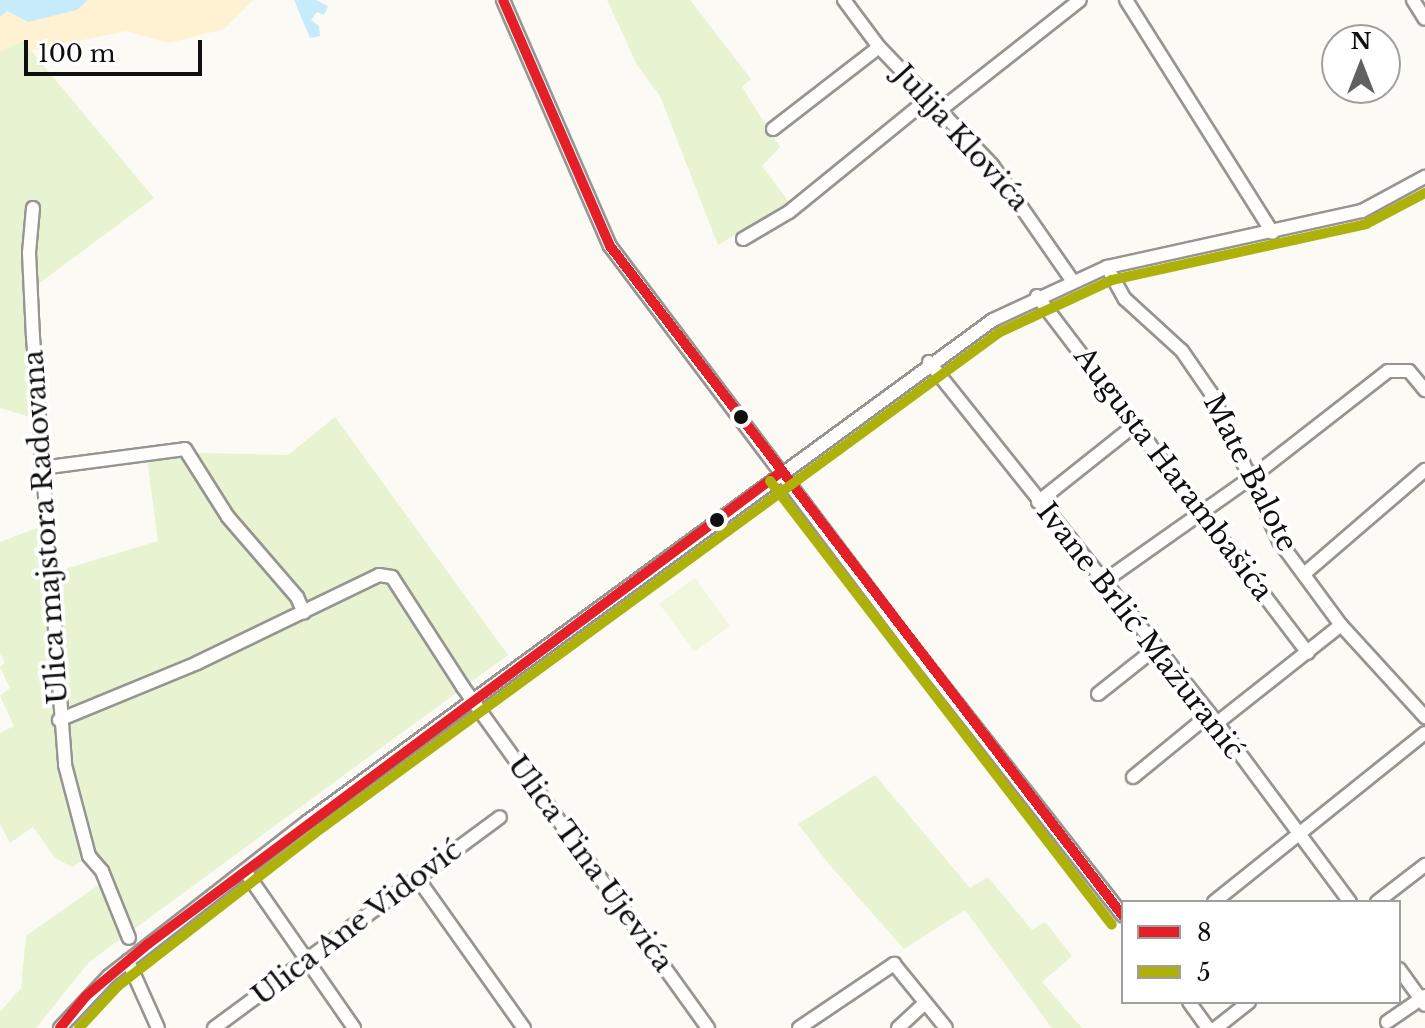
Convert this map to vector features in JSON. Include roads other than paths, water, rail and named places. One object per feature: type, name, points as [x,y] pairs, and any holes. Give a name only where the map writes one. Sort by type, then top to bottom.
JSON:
[{"type":"street","points":[[503,0],[610,246],[1121,913]]},
{"type":"street","name":"Julija Klovića","points":[[844,0],[879,47],[1025,206],[1072,280]]},
{"type":"street","points":[[939,111],[1080,0]]},
{"type":"street","points":[[1126,0],[1273,233]]},
{"type":"street","points":[[1134,12],[1144,0]]},
{"type":"street","points":[[773,129],[879,47]]},
{"type":"street","points":[[743,239],[789,212],[927,100]]},
{"type":"street","points":[[60,1028],[86,996],[245,871],[472,699],[929,362],[1037,296],[1072,280],[1107,267],[1362,211],[1425,177]]},
{"type":"street","name":"Ulica majstora Radovana","points":[[33,208],[29,253],[59,720],[304,613],[379,575],[392,577],[472,699]]},
{"type":"street","name":"Mate Balote","points":[[1107,267],[1125,299],[1182,351],[1211,393],[1279,541],[1341,625],[1425,717]]},
{"type":"street","name":"Augusta Harambašića","points":[[1037,296],[1308,653]]},
{"type":"street","name":"Ivane Brlić Mažuranić","points":[[929,362],[1213,719],[1296,835],[1348,900]]},
{"type":"street","points":[[1103,582],[1200,509],[1252,477],[1388,371],[1409,371],[1425,390]]},
{"type":"street","points":[[1038,502],[1136,424]]},
{"type":"street","points":[[41,468],[185,449],[228,517],[297,597],[304,613]]},
{"type":"street","points":[[1304,574],[1425,470]]},
{"type":"street","points":[[1133,777],[1308,653],[1341,625]]},
{"type":"street","points":[[1098,694],[1156,648]]},
{"type":"street","name":"Ulica Tina Ujevića","points":[[472,699],[708,1028]]},
{"type":"street","points":[[59,720],[65,765],[89,856],[102,871],[129,938]]},
{"type":"street","points":[[1216,900],[1425,733]]},
{"type":"street","name":"Ulica Ane Vidović","points":[[214,1028],[308,962],[500,817]]},
{"type":"street","points":[[1380,900],[1425,865]]},
{"type":"street","points":[[245,871],[354,1028]]},
{"type":"street","points":[[418,879],[524,1028]]},
{"type":"street","points":[[128,961],[158,1028]]},
{"type":"street","points":[[799,1028],[894,964],[946,1028]]},
{"type":"street","points":[[1387,1022],[1424,1000],[1401,971]]},
{"type":"street","points":[[898,1028],[925,1003]]},
{"type":"street","points":[[1190,1004],[1208,1028]]},
{"type":"street","points":[[1216,1028],[1246,1004]]},
{"type":"street","points":[[236,1013],[242,1028]]},
{"type":"water","points":[[0,0],[88,0],[77,10],[28,22],[7,11],[0,17]]},
{"type":"water","points":[[294,0],[316,0],[328,6],[324,15],[317,12],[311,20],[319,26],[320,36],[310,38]]}]
